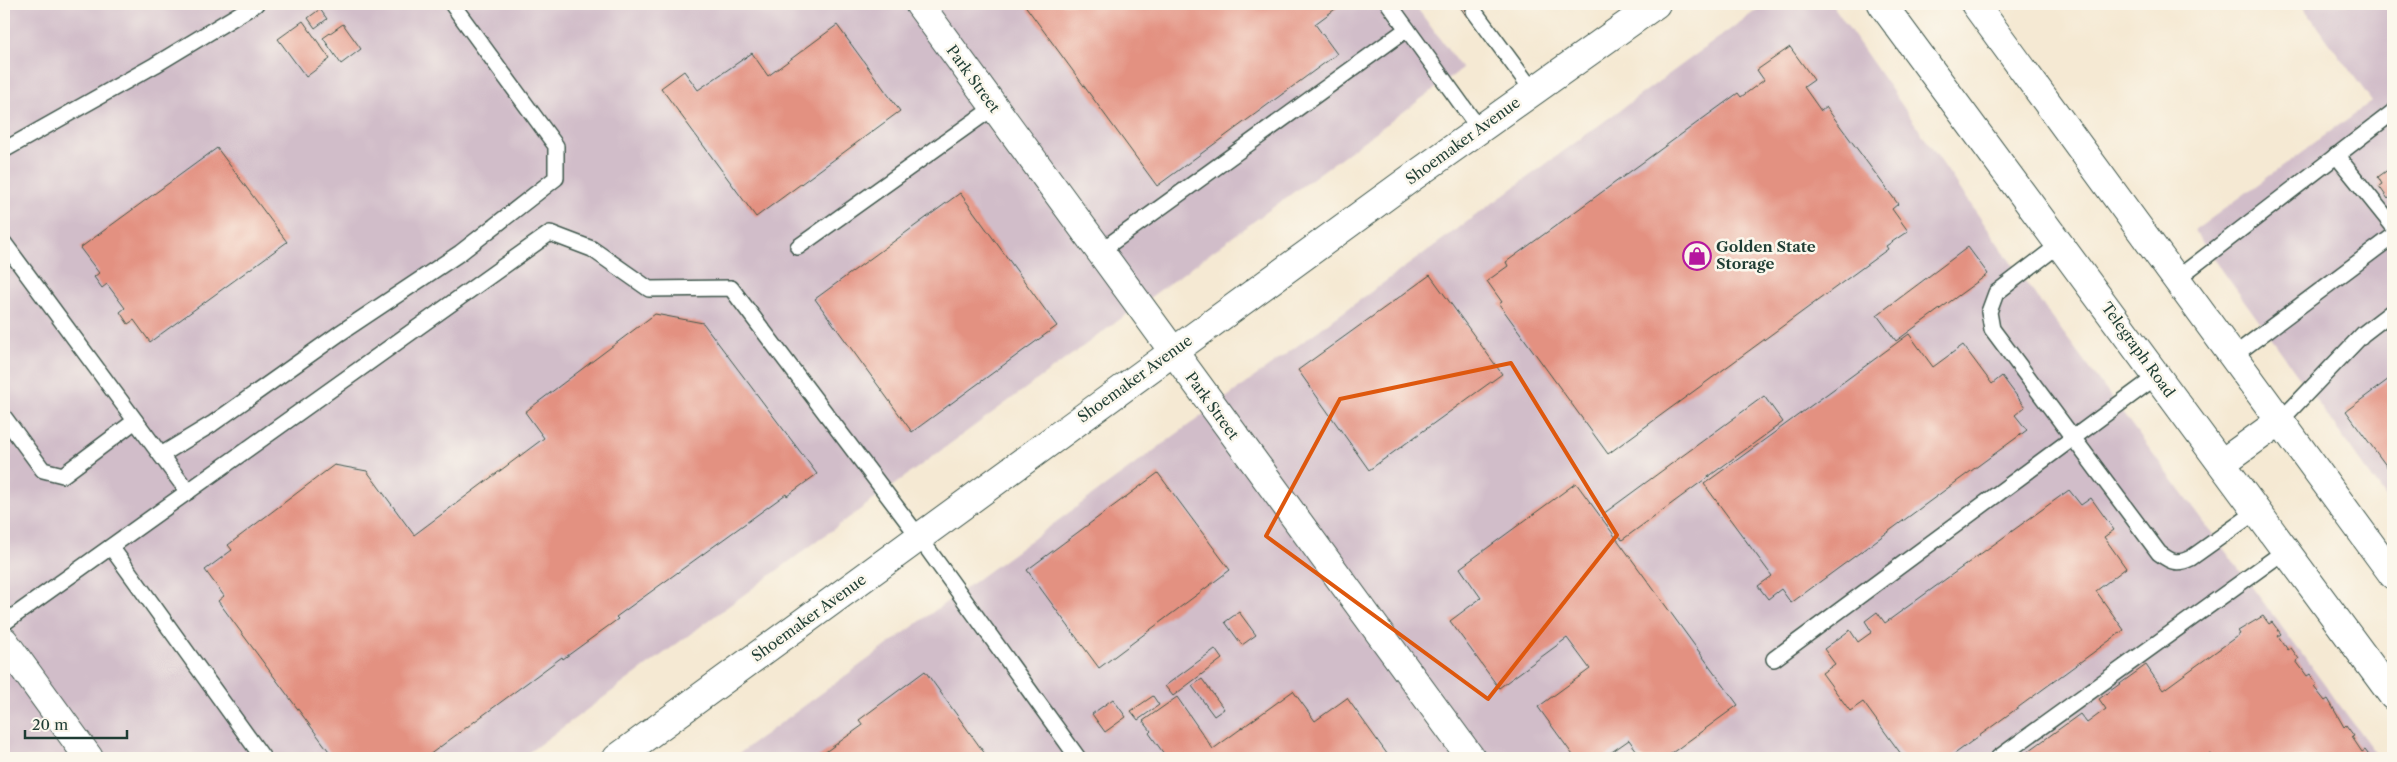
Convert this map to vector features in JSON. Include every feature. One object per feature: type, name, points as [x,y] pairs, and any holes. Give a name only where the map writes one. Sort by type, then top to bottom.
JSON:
[{"type":"main road","name":"Park Street","points":[[919,4],[1471,758]]},
{"type":"main road","name":"Shoemaker Avenue","points":[[617,758],[1172,352],[1656,4]]},
{"type":"main road","name":"Telegraph Road","points":[[1882,4],[2393,696]]},
{"type":"main road","points":[[1974,4],[2175,280],[2391,567]]},
{"type":"main road","points":[[2222,463],[2280,421]]},
{"type":"main road","points":[[4,641],[89,758]]},
{"type":"lane","points":[[4,150],[154,65],[256,4]]},
{"type":"lane","points":[[161,455],[212,424],[340,333],[460,253],[556,178],[556,146],[452,4]]},
{"type":"lane","points":[[1389,4],[1480,130]]},
{"type":"lane","points":[[1474,11],[1533,91]]},
{"type":"lane","points":[[1099,252],[1407,29]]},
{"type":"lane","points":[[798,247],[994,107]]},
{"type":"lane","points":[[2175,280],[2393,112]]},
{"type":"lane","points":[[2336,155],[2393,226]]},
{"type":"lane","points":[[4,623],[550,233],[592,249],[649,289],[730,288],[919,537],[1078,758]]},
{"type":"lane","points":[[2233,356],[2393,236]]},
{"type":"lane","points":[[4,243],[188,492]]},
{"type":"lane","points":[[2060,244],[1996,293],[1989,312],[1992,329],[2159,553],[2170,562],[2181,563],[2192,558],[2257,511]]},
{"type":"lane","points":[[2280,421],[2363,334],[2393,311]]},
{"type":"lane","points":[[1774,659],[2157,376]]},
{"type":"lane","points":[[4,417],[44,470],[63,475],[135,421]]},
{"type":"lane","points":[[110,547],[263,758]]},
{"type":"lane","points":[[1998,758],[2286,550]]},
{"type":"highlighted area","points":[[1511,363],[1617,535],[1488,699],[1266,536],[1340,399]]},
{"type":"shaded area","points":[[4,4],[1414,4],[1462,69],[521,758],[4,758]]},
{"type":"shaded area","points":[[1765,4],[1832,4],[2010,261],[2379,758],[733,758]]},
{"type":"shaded area","points":[[2301,4],[2393,4],[2393,507],[2194,231],[2372,101]]},
{"type":"building","points":[[1024,4],[1342,4],[1315,24],[1337,54],[1157,186]]},
{"type":"building","points":[[1458,4],[1479,4],[1467,17]]},
{"type":"building","points":[[320,9],[327,19],[315,28],[308,18]]},
{"type":"building","points":[[303,21],[330,59],[306,77],[278,39]]},
{"type":"building","points":[[343,24],[361,49],[341,64],[323,38]]},
{"type":"building","points":[[837,25],[900,111],[756,217],[661,88],[684,71],[698,90],[752,53],[768,76]]},
{"type":"building","name":"Golden State Storage","points":[[1790,47],[1814,80],[1804,87],[1821,111],[1826,107],[1898,204],[1892,209],[1908,231],[1886,246],[1888,249],[1608,454],[1499,304],[1502,302],[1487,281],[1508,266],[1506,262],[1738,93],[1741,97],[1764,80],[1757,70]]},
{"type":"building","points":[[217,148],[287,242],[150,342],[134,320],[128,324],[120,312],[125,308],[107,284],[102,288],[94,277],[99,273],[80,248]]},
{"type":"building","points":[[2389,169],[2393,172],[2393,199],[2391,196],[2388,199],[2379,186],[2382,184],[2378,177]]},
{"type":"building","points":[[960,193],[1057,326],[912,432],[815,299]]},
{"type":"building","points":[[1968,247],[1988,274],[1896,341],[1877,315]]},
{"type":"building","points":[[1430,275],[1502,374],[1369,470],[1298,370]]},
{"type":"building","points":[[655,314],[703,323],[817,474],[787,496],[786,494],[616,617],[618,619],[563,659],[562,657],[425,758],[334,758],[218,601],[224,596],[205,570],[232,550],[228,545],[334,465],[367,471],[414,535],[544,438],[525,412]]},
{"type":"building","points":[[1909,334],[1933,367],[1963,345],[1992,384],[2002,376],[2025,407],[2015,415],[2027,430],[1791,603],[1781,589],[1768,599],[1758,586],[1772,576],[1704,484]]},
{"type":"building","points":[[2393,376],[2393,475],[2346,411]]},
{"type":"building","points":[[1764,396],[1783,422],[1622,540],[1603,514]]},
{"type":"building","points":[[1158,473],[1230,570],[1099,668],[1027,570]]},
{"type":"building","points":[[1576,483],[1738,705],[1665,758],[1642,758],[1629,740],[1603,758],[1575,758],[1538,707],[1590,669],[1567,638],[1499,688],[1450,621],[1481,598],[1460,568]]},
{"type":"building","points":[[2069,490],[2081,505],[2091,498],[2114,530],[2104,537],[2126,568],[2096,591],[2124,630],[1949,758],[1904,758],[1863,702],[1850,711],[1822,673],[1835,664],[1824,649],[1850,630],[1858,642],[1872,632],[1865,621],[1877,612],[1885,623]]},
{"type":"building","points":[[1239,612],[1256,635],[1242,645],[1225,622]]},
{"type":"building","points":[[2263,616],[2269,624],[2272,622],[2281,634],[2278,636],[2288,650],[2291,648],[2299,659],[2296,661],[2307,676],[2310,674],[2317,685],[2314,687],[2325,701],[2328,699],[2344,727],[2346,725],[2354,736],[2352,737],[2362,752],[2365,750],[2371,758],[2213,758],[2210,754],[2204,758],[2019,758],[2080,714],[2087,723],[2106,709],[2099,699],[2146,665],[2163,690],[2240,634],[2238,631]]},
{"type":"building","points":[[1215,649],[1222,659],[1173,696],[1165,686]]},
{"type":"building","points":[[925,671],[988,758],[817,758],[863,725],[859,720]]},
{"type":"building","points":[[1202,679],[1224,709],[1214,716],[1192,686]]},
{"type":"building","points":[[1293,691],[1315,721],[1347,698],[1390,758],[1167,758],[1143,721],[1177,697],[1213,749]]},
{"type":"building","points":[[1153,696],[1159,705],[1138,720],[1131,711]]},
{"type":"building","points":[[1113,699],[1126,717],[1105,732],[1092,714]]},
{"type":"place","name":"Golden State Storage","points":[[1697,256]]}]
